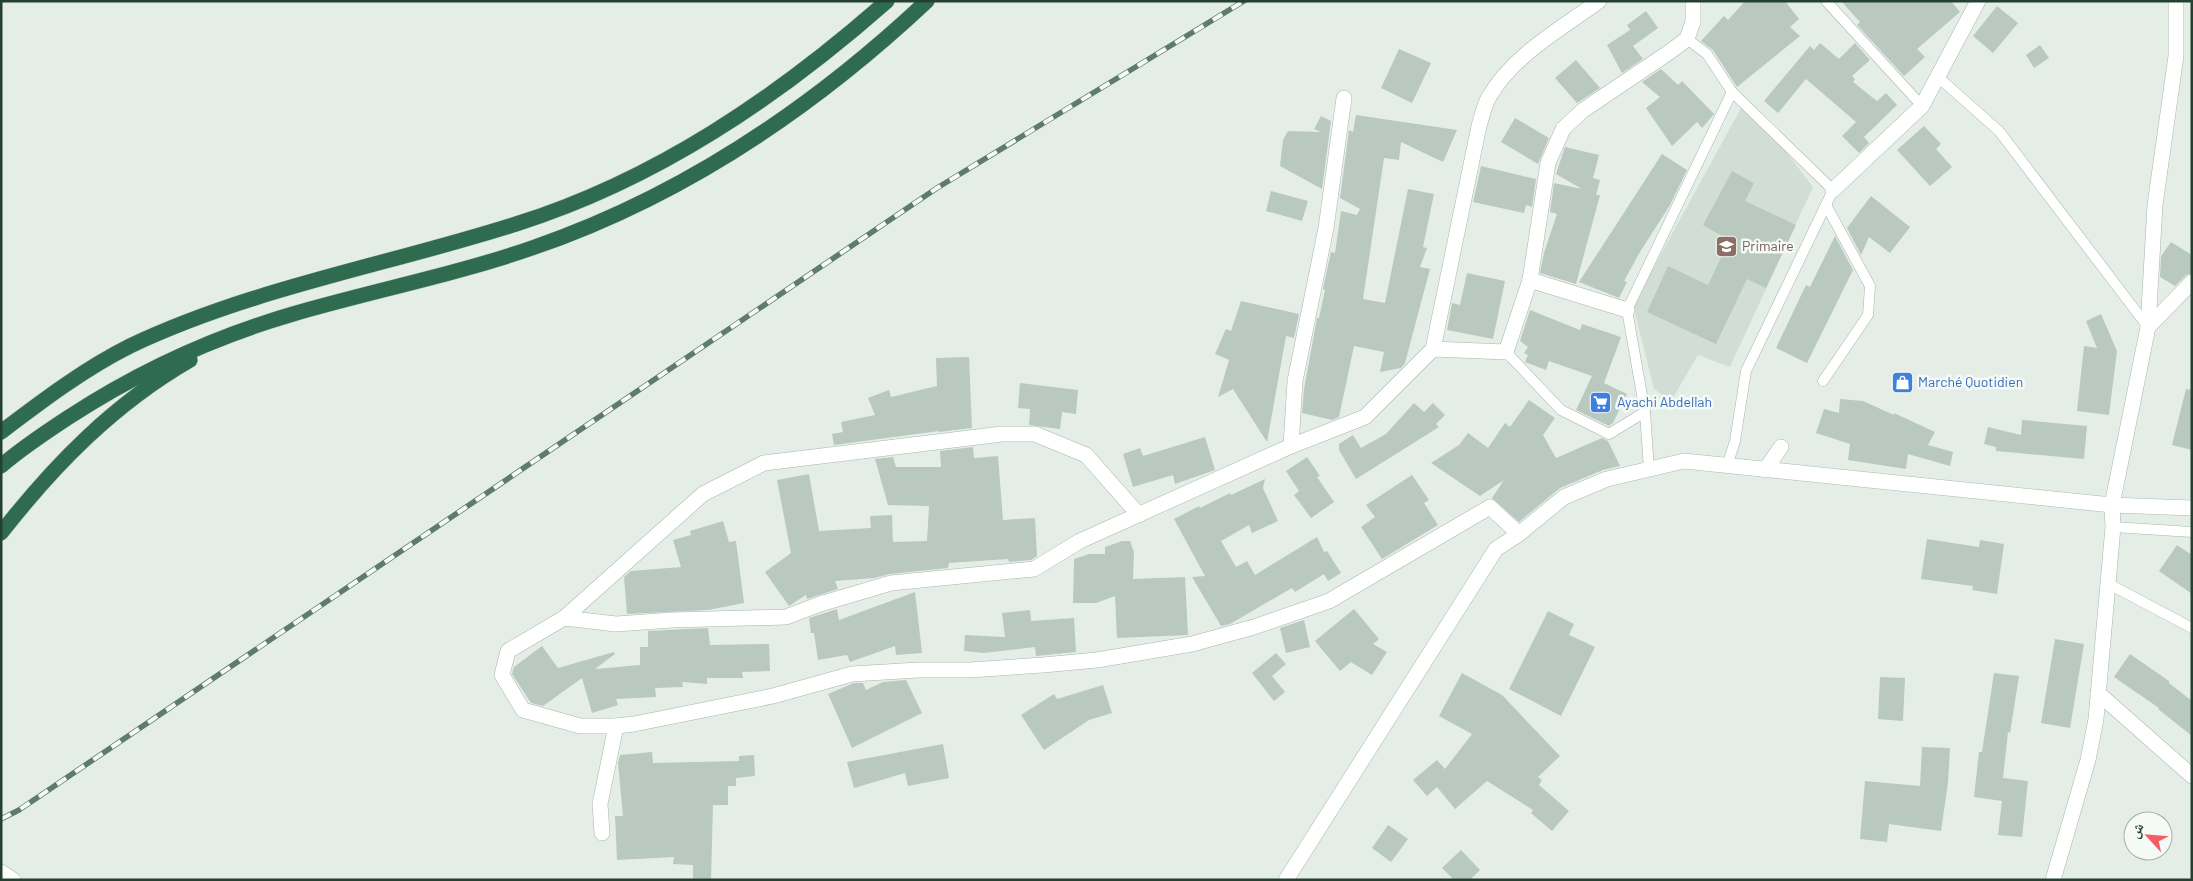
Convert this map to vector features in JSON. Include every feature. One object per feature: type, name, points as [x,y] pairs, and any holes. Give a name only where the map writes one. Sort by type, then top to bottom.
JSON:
[{"type":"highway","points":[[1,432],[78,376],[128,347],[180,324],[292,287],[517,224],[573,203],[627,179],[730,123],[826,52],[887,1]]},
{"type":"highway","points":[[1,466],[48,430],[94,400],[192,350],[242,330],[294,313],[531,249],[587,228],[642,203],[695,175],[796,111],[843,75],[927,1]]},
{"type":"highway","points":[[1,533],[51,472],[101,424],[156,382],[242,330]]},
{"type":"street","points":[[564,618],[616,624],[672,620],[786,618],[820,604],[891,582],[1034,569],[1080,541],[1291,446],[1365,417],[1433,349],[1479,126],[1488,98],[1506,74],[1538,45],[1600,1]]},
{"type":"street","points":[[1433,349],[1506,352],[1530,280],[1548,163],[1563,129],[1582,111],[1668,54],[1687,39],[1693,22],[1693,1]]},
{"type":"street","points":[[1833,190],[1922,106],[1978,1]]},
{"type":"street","points":[[2054,880],[2088,760],[2096,720],[2113,527],[2112,505],[2148,327],[2156,205],[2176,56],[2176,1]]},
{"type":"street","points":[[1291,446],[1295,381],[1326,228],[1344,98]]},
{"type":"street","points":[[1530,280],[1627,310]]},
{"type":"street","points":[[2148,327],[2192,282]]},
{"type":"street","points":[[1139,515],[1086,455],[1035,434],[1002,434],[764,463],[702,494],[564,618],[508,651],[502,675],[524,710],[580,726],[616,726],[774,696],[852,674],[918,670],[970,670],[1097,660],[1192,644],[1254,627],[1329,601],[1490,507],[1519,534]]},
{"type":"street","points":[[1765,470],[1781,447]]},
{"type":"street","points":[[1286,880],[1496,549],[1519,534],[1564,497],[1607,479],[1684,461],[2112,505],[2192,508]]},
{"type":"street","points":[[2098,693],[2192,776]]},
{"type":"street","points":[[602,834],[600,804],[616,726]]},
{"type":"lane","points":[[1826,1],[1922,106]]},
{"type":"lane","points":[[1687,39],[1707,54],[1732,92],[1833,190],[1746,371],[1735,441],[1727,466]]},
{"type":"lane","points":[[1938,77],[1999,131],[2148,327]]},
{"type":"lane","points":[[1649,470],[1645,412],[1627,310],[1732,92]]},
{"type":"lane","points":[[1823,381],[1868,315],[1870,286],[1826,205]]},
{"type":"lane","points":[[2131,304],[2168,307]]},
{"type":"lane","points":[[1506,352],[1561,410],[1609,434],[1645,412]]},
{"type":"lane","points":[[2113,527],[2192,532]]},
{"type":"lane","points":[[2107,583],[2192,628]]},
{"type":"shaded area","name":"Primaire","points":[[1746,99],[1813,187],[1730,367],[1698,355],[1671,401],[1654,389],[1633,305]]},
{"type":"building","points":[[1745,1],[1785,1],[1799,19],[1790,27],[1800,36],[1737,87],[1713,50],[1701,41],[1724,16],[1728,20]]},
{"type":"building","points":[[1841,1],[1951,1],[1960,12],[1917,49],[1925,57],[1904,76],[1857,25],[1860,22]]},
{"type":"building","points":[[1997,6],[2018,23],[1993,53],[1973,36]]},
{"type":"building","points":[[1646,11],[1658,28],[1633,46],[1643,59],[1622,73],[1607,45],[1630,30],[1627,25]]},
{"type":"building","points":[[1820,43],[1839,59],[1855,43],[1870,60],[1852,76],[1855,79],[1853,82],[1877,101],[1886,93],[1897,105],[1864,137],[1869,143],[1859,153],[1842,136],[1856,122],[1806,79],[1778,113],[1764,101],[1810,46],[1814,50]]},
{"type":"building","points":[[2040,45],[2049,58],[2034,68],[2026,55]]},
{"type":"building","points":[[1399,49],[1431,63],[1412,103],[1381,88]]},
{"type":"building","points":[[1576,60],[1600,88],[1577,103],[1555,78]]},
{"type":"building","points":[[1661,69],[1678,85],[1682,81],[1714,114],[1702,128],[1697,122],[1672,146],[1646,108],[1660,97],[1642,82]]},
{"type":"building","points":[[1356,115],[1457,130],[1443,162],[1401,142],[1399,160],[1384,158],[1363,299],[1385,303],[1408,189],[1434,194],[1423,247],[1427,248],[1420,267],[1430,269],[1405,363],[1401,368],[1380,372],[1384,352],[1354,346],[1339,417],[1332,420],[1302,413],[1304,389],[1317,318],[1319,318],[1325,290],[1323,289],[1331,252],[1335,253],[1341,211],[1357,215],[1360,209],[1340,198],[1349,130],[1353,132]]},
{"type":"building","points":[[1321,116],[1331,121],[1322,189],[1280,166],[1283,140],[1288,131],[1321,132],[1314,129]]},
{"type":"building","points":[[1515,118],[1549,138],[1538,164],[1501,142]]},
{"type":"building","points":[[1924,126],[1941,144],[1936,149],[1952,167],[1930,186],[1897,150]]},
{"type":"building","points":[[1565,147],[1599,155],[1593,178],[1600,180],[1596,195],[1600,195],[1576,284],[1540,273],[1544,253],[1557,214],[1550,212],[1554,183],[1582,189],[1556,174]]},
{"type":"building","points":[[1662,154],[1687,170],[1670,205],[1624,281],[1627,282],[1619,298],[1579,282]]},
{"type":"building","points":[[1481,166],[1536,179],[1532,207],[1526,205],[1524,213],[1473,202]]},
{"type":"building","points":[[1732,171],[1754,183],[1745,201],[1796,225],[1766,288],[1747,279],[1716,344],[1647,312],[1668,266],[1708,285],[1729,240],[1703,225]]},
{"type":"building","points":[[1271,191],[1308,201],[1302,221],[1266,211]]},
{"type":"building","points":[[1871,196],[1910,227],[1890,253],[1869,237],[1861,255],[1847,228]]},
{"type":"building","points":[[1835,236],[1853,270],[1807,363],[1776,348],[1806,285],[1810,287]]},
{"type":"building","points":[[2171,242],[2192,255],[2192,273],[2186,275],[2175,286],[2160,277],[2161,256]]},
{"type":"building","points":[[1467,273],[1505,281],[1493,339],[1447,330],[1452,303],[1460,305]]},
{"type":"building","points":[[1241,301],[1299,314],[1294,338],[1286,336],[1267,442],[1233,389],[1218,397],[1229,360],[1215,354],[1226,329],[1231,331]]},
{"type":"building","points":[[1530,310],[1580,330],[1582,324],[1621,337],[1604,383],[1627,394],[1613,423],[1609,426],[1576,410],[1592,376],[1549,361],[1546,370],[1525,362],[1528,355],[1524,353],[1528,347],[1520,341]]},
{"type":"building","points":[[2101,314],[2117,351],[2109,415],[2077,411],[2084,346],[2097,348],[2086,321]]},
{"type":"building","points":[[969,357],[972,428],[834,445],[832,434],[843,432],[841,422],[875,415],[868,398],[889,390],[891,397],[937,386],[936,358]]},
{"type":"building","points":[[1020,383],[1078,390],[1076,414],[1062,412],[1060,429],[1029,425],[1030,409],[1018,408]]},
{"type":"building","points":[[2186,389],[2192,390],[2192,450],[2172,445]]},
{"type":"building","points":[[1840,399],[1863,401],[1935,432],[1928,445],[1953,452],[1950,466],[1908,454],[1906,469],[1848,460],[1850,444],[1816,433],[1824,409],[1839,413]]},
{"type":"building","points":[[1529,400],[1555,418],[1543,435],[1556,458],[1602,438],[1608,441],[1620,466],[1603,470],[1560,488],[1519,522],[1492,498],[1504,480],[1480,496],[1431,463],[1459,445],[1468,433],[1488,448],[1505,423],[1510,427]]},
{"type":"building","points":[[1414,403],[1424,412],[1433,403],[1445,415],[1436,424],[1439,427],[1356,479],[1339,450],[1339,444],[1353,435],[1361,448],[1386,434]]},
{"type":"building","points":[[2022,420],[2087,426],[2084,459],[1996,451],[1996,447],[1984,444],[1988,427],[2021,435]]},
{"type":"building","points":[[1205,437],[1215,470],[1175,484],[1173,475],[1133,487],[1123,454],[1140,448],[1143,456]]},
{"type":"building","points":[[973,447],[974,458],[998,456],[1003,520],[1035,518],[1037,556],[1031,560],[1009,562],[1008,559],[949,563],[948,568],[835,581],[838,589],[807,599],[806,595],[789,606],[765,572],[791,553],[777,480],[809,474],[819,531],[871,528],[870,516],[892,515],[893,542],[927,541],[929,506],[888,505],[875,459],[893,457],[896,467],[941,467],[940,451]]},
{"type":"building","points":[[1307,457],[1320,476],[1317,477],[1334,502],[1311,518],[1294,495],[1299,491],[1286,471]]},
{"type":"building","points":[[1412,475],[1429,500],[1424,503],[1438,525],[1382,559],[1361,527],[1375,517],[1366,505]]},
{"type":"building","points":[[1265,479],[1263,488],[1278,521],[1252,533],[1249,525],[1221,541],[1236,567],[1247,561],[1255,575],[1317,537],[1324,552],[1327,551],[1341,573],[1328,581],[1324,574],[1295,592],[1292,588],[1230,624],[1221,626],[1192,577],[1205,576],[1174,519],[1199,506],[1200,508]]},
{"type":"building","points":[[723,521],[729,542],[736,541],[744,603],[708,610],[627,614],[624,577],[631,571],[681,567],[673,540],[691,535],[690,531]]},
{"type":"building","points":[[1927,539],[1979,547],[1980,540],[2004,544],[1997,594],[1972,590],[1973,586],[1921,579]]},
{"type":"building","points":[[1122,541],[1130,541],[1134,552],[1133,579],[1185,577],[1188,635],[1117,638],[1115,596],[1096,603],[1073,603],[1074,559],[1089,554],[1105,554],[1105,547]]},
{"type":"building","points":[[2177,545],[2192,555],[2192,594],[2159,571]]},
{"type":"building","points":[[915,592],[922,653],[896,655],[895,646],[850,662],[847,655],[818,660],[814,633],[811,633],[809,618],[837,609],[839,620]]},
{"type":"building","points":[[1354,609],[1379,639],[1373,644],[1387,652],[1372,675],[1351,662],[1340,671],[1315,641]]},
{"type":"building","points":[[1030,610],[1031,621],[1074,618],[1076,652],[1036,656],[1035,647],[984,653],[964,651],[965,635],[1005,637],[1002,613]]},
{"type":"building","points":[[1548,611],[1574,624],[1569,635],[1595,647],[1561,716],[1509,689]]},
{"type":"building","points":[[1304,620],[1310,647],[1286,653],[1280,628]]},
{"type":"building","points":[[708,628],[710,645],[769,644],[770,671],[742,672],[743,678],[707,678],[707,684],[682,682],[683,687],[655,688],[656,697],[616,699],[618,705],[592,713],[582,678],[543,706],[531,703],[512,674],[514,667],[542,646],[558,668],[614,652],[615,654],[595,669],[640,665],[640,647],[648,647],[648,631]]},
{"type":"building","points":[[2055,639],[2084,644],[2070,728],[2041,723]]},
{"type":"building","points":[[1276,653],[1286,664],[1272,676],[1285,692],[1274,701],[1252,673]]},
{"type":"building","points":[[2130,654],[2169,681],[2169,683],[2192,701],[2192,736],[2159,708],[2114,677]]},
{"type":"building","points":[[1462,673],[1502,695],[1560,756],[1538,777],[1542,780],[1539,785],[1569,811],[1552,831],[1531,813],[1533,810],[1487,781],[1455,809],[1437,787],[1427,796],[1413,780],[1437,760],[1445,769],[1472,734],[1439,716]]},
{"type":"building","points":[[1994,673],[2019,676],[2010,733],[2008,732],[2003,778],[2028,781],[2022,837],[1998,835],[2002,801],[1974,797],[1979,752],[1982,752]]},
{"type":"building","points":[[1880,677],[1905,678],[1903,721],[1878,719]]},
{"type":"building","points":[[906,680],[922,713],[852,748],[828,694],[854,683],[863,683],[866,690],[883,682]]},
{"type":"building","points":[[1103,685],[1112,713],[1089,720],[1044,750],[1021,715],[1054,694],[1057,699]]},
{"type":"building","points":[[943,744],[949,778],[908,786],[905,773],[854,788],[847,762]]},
{"type":"building","points":[[1922,747],[1950,748],[1948,783],[1941,831],[1889,824],[1887,842],[1860,839],[1865,781],[1920,786]]},
{"type":"building","points":[[652,752],[653,763],[739,761],[739,756],[754,755],[755,776],[736,778],[736,786],[728,786],[728,805],[713,805],[711,880],[693,880],[693,865],[673,864],[674,857],[617,860],[615,816],[623,816],[618,763],[620,755]]},
{"type":"building","points":[[1388,825],[1408,839],[1391,862],[1372,848]]},
{"type":"building","points":[[1461,850],[1480,870],[1470,880],[1454,880],[1442,868]]},
{"type":"railway","points":[[1,819],[19,810],[937,188],[1244,1]]},
{"type":"place","name":"Primaire","points":[[1726,246]]},
{"type":"place","name":"Marché Quotidien","points":[[1902,382]]},
{"type":"place","name":"Ayachi Abdellah","points":[[1601,402]]}]
